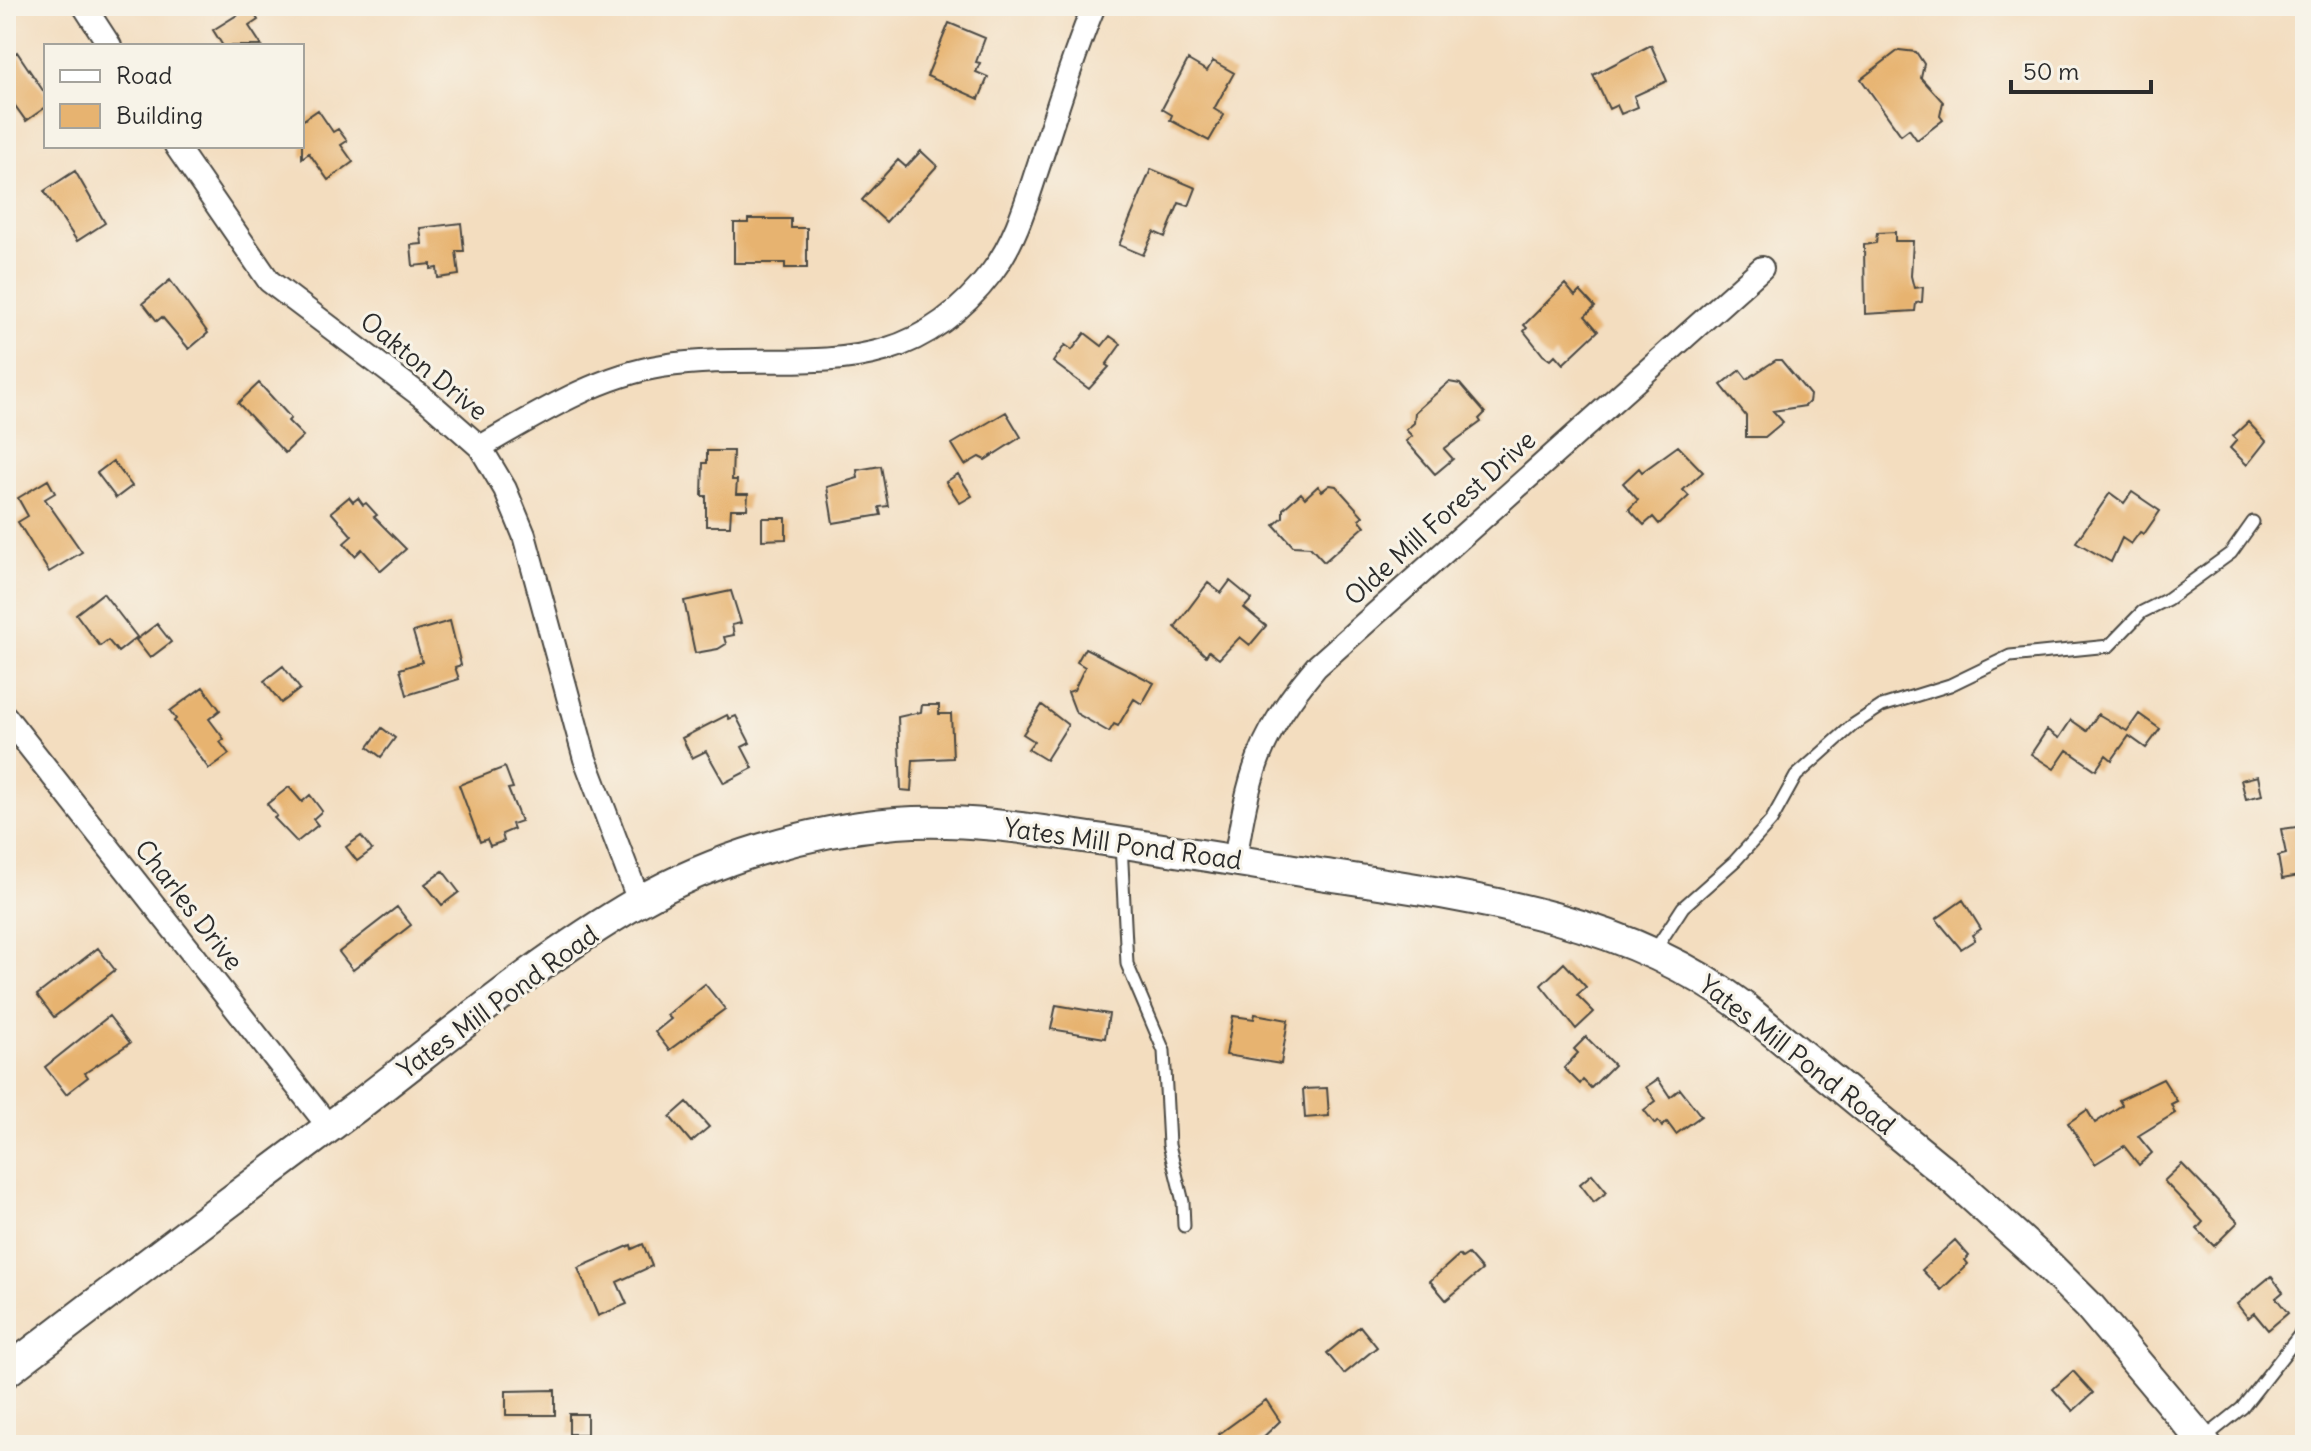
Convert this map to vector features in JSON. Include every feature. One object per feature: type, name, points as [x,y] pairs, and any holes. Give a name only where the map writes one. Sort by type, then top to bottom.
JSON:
[{"type":"street","points":[[84,6],[109,44]]},
{"type":"street","points":[[480,447],[538,413],[628,373],[695,363],[817,363],[864,358],[904,344],[940,322],[993,271],[1020,221],[1094,6]]},
{"type":"street","name":"Oakton Drive","points":[[177,148],[269,281],[429,402],[480,447],[505,489],[524,535],[585,759],[639,901]]},
{"type":"street","name":"Olde Mill Forest Drive","points":[[1235,861],[1247,787],[1257,757],[1279,715],[1316,667],[1762,268]]},
{"type":"street","name":"Charles Drive","points":[[6,717],[329,1127]]},
{"type":"street","name":"Yates Mill Pond Road","points":[[6,1372],[494,1002],[639,901],[713,868],[792,841],[896,823],[1004,825],[1502,905],[1595,930],[1653,953],[1719,988],[1982,1204],[2090,1307],[2204,1443]]},
{"type":"lane","points":[[1653,953],[1683,907],[1735,861],[1771,821],[1796,776],[1853,725],[1882,706],[1950,685],[2010,656],[2109,646],[2142,612],[2193,582],[2231,553],[2253,522]]},
{"type":"lane","points":[[1121,842],[1127,964],[1164,1051],[1169,1145],[1183,1202],[1184,1226]]},
{"type":"lane","points":[[2204,1443],[2242,1408],[2305,1328]]},
{"type":"building","points":[[250,7],[258,20],[249,26],[261,44],[222,44],[213,30]]},
{"type":"building","points":[[949,23],[985,38],[976,62],[980,63],[976,72],[988,77],[979,99],[927,76]]},
{"type":"building","points":[[1651,45],[1667,81],[1634,96],[1638,107],[1621,114],[1617,105],[1609,109],[1593,75]]},
{"type":"building","points":[[1899,50],[1916,52],[1924,64],[1921,78],[1943,102],[1940,116],[1943,120],[1917,140],[1909,129],[1901,135],[1861,79]]},
{"type":"building","points":[[17,52],[44,92],[44,108],[26,121],[6,93],[6,60]]},
{"type":"building","points":[[1188,60],[1207,71],[1213,61],[1234,73],[1214,109],[1224,115],[1209,141],[1170,120],[1172,115],[1162,109]]},
{"type":"building","points":[[318,110],[333,132],[338,129],[347,141],[341,145],[353,162],[328,180],[309,153],[302,158],[304,120]]},
{"type":"building","points":[[921,151],[937,166],[886,222],[862,200],[898,160],[906,167]]},
{"type":"building","points":[[1151,169],[1196,188],[1189,206],[1179,203],[1165,237],[1154,232],[1143,255],[1119,245]]},
{"type":"building","points":[[75,171],[105,223],[77,241],[44,191]]},
{"type":"building","points":[[748,219],[791,219],[791,228],[807,228],[807,268],[785,268],[785,263],[734,263],[734,223],[748,223]]},
{"type":"building","points":[[461,223],[464,251],[456,251],[459,275],[438,278],[437,268],[431,269],[431,264],[413,266],[411,245],[422,244],[420,228]]},
{"type":"building","points":[[1895,232],[1895,241],[1913,241],[1911,276],[1914,288],[1923,287],[1922,302],[1916,303],[1915,311],[1865,314],[1864,245],[1876,243],[1877,233]]},
{"type":"building","points":[[170,280],[208,333],[189,349],[162,317],[157,321],[143,303]]},
{"type":"building","points":[[1565,284],[1575,296],[1580,291],[1595,307],[1585,316],[1598,331],[1563,364],[1555,355],[1550,360],[1543,355],[1524,331],[1527,328],[1524,325]]},
{"type":"building","points":[[1085,333],[1102,346],[1110,336],[1121,344],[1106,365],[1109,367],[1089,389],[1053,362],[1065,345],[1072,350]]},
{"type":"building","points":[[1776,360],[1781,360],[1810,395],[1809,402],[1805,406],[1773,411],[1783,422],[1765,437],[1746,437],[1746,416],[1721,385],[1740,370],[1747,379]]},
{"type":"building","points":[[1449,382],[1460,384],[1485,413],[1479,419],[1481,422],[1444,449],[1453,459],[1435,474],[1406,441],[1412,436],[1406,430],[1414,423],[1415,412]]},
{"type":"building","points":[[259,383],[303,436],[285,453],[238,403]]},
{"type":"building","points":[[1006,412],[1021,437],[985,460],[979,457],[965,465],[952,444]]},
{"type":"building","points":[[2248,422],[2266,441],[2247,465],[2230,448],[2237,440],[2233,436]]},
{"type":"building","points":[[1678,446],[1703,472],[1683,490],[1689,496],[1659,524],[1653,517],[1644,525],[1629,509],[1638,500],[1623,483],[1639,468],[1642,472]]},
{"type":"building","points":[[707,451],[733,451],[732,480],[737,480],[736,494],[748,494],[747,509],[731,509],[730,526],[706,526],[706,496],[702,496],[703,463],[707,463]]},
{"type":"building","points":[[113,461],[132,486],[116,498],[97,473]]},
{"type":"building","points":[[881,466],[888,506],[879,507],[881,515],[833,523],[827,487],[858,478],[857,470]]},
{"type":"building","points":[[958,474],[972,496],[960,503],[946,482]]},
{"type":"building","points":[[48,480],[55,493],[45,499],[82,552],[49,572],[18,522],[28,516],[18,498]]},
{"type":"building","points":[[1330,485],[1336,486],[1363,516],[1359,519],[1365,526],[1324,562],[1310,547],[1293,546],[1274,525],[1283,517],[1283,509],[1301,493],[1305,498],[1318,486],[1322,491]]},
{"type":"building","points":[[2132,492],[2160,511],[2144,534],[2140,532],[2131,544],[2122,538],[2111,562],[2076,542],[2110,493],[2124,503]]},
{"type":"building","points":[[349,497],[353,502],[358,498],[363,505],[366,503],[377,515],[374,517],[406,549],[381,571],[362,549],[355,556],[344,543],[352,536],[331,512]]},
{"type":"building","points":[[762,518],[786,518],[786,539],[762,540]]},
{"type":"building","points":[[1230,581],[1252,599],[1244,608],[1266,626],[1250,645],[1240,637],[1219,659],[1209,651],[1206,656],[1175,627],[1208,583],[1221,593]]},
{"type":"building","points":[[731,591],[741,623],[732,625],[734,635],[724,637],[726,644],[718,649],[695,653],[684,601]]},
{"type":"building","points":[[103,593],[137,637],[118,652],[108,640],[100,646],[76,614]]},
{"type":"building","points":[[450,621],[461,665],[455,667],[459,679],[407,695],[400,669],[422,662],[413,632]]},
{"type":"building","points":[[157,624],[171,642],[150,658],[136,640]]},
{"type":"building","points":[[1085,648],[1154,683],[1142,704],[1134,699],[1118,726],[1114,724],[1109,732],[1076,713],[1068,692],[1074,690],[1085,667],[1077,662]]},
{"type":"building","points":[[283,666],[300,689],[281,703],[264,681]]},
{"type":"building","points":[[203,687],[220,710],[209,719],[224,739],[220,742],[229,754],[209,769],[170,711]]},
{"type":"building","points":[[922,705],[939,705],[939,714],[951,714],[953,758],[913,760],[911,791],[901,790],[898,717],[921,712]]},
{"type":"building","points":[[1042,705],[1068,725],[1046,760],[1028,749],[1034,741],[1023,734]]},
{"type":"building","points":[[2098,714],[2127,731],[2139,714],[2160,729],[2146,748],[2129,736],[2112,760],[2106,755],[2096,770],[2067,750],[2054,769],[2031,754],[2047,730],[2059,738],[2071,720],[2087,731]]},
{"type":"building","points":[[727,715],[729,719],[736,716],[750,743],[742,747],[753,768],[724,783],[706,751],[692,758],[682,738]]},
{"type":"building","points":[[382,728],[395,738],[381,757],[368,747]]},
{"type":"building","points":[[505,767],[513,788],[508,789],[521,821],[512,824],[514,829],[502,834],[504,841],[490,846],[487,839],[480,842],[459,785]]},
{"type":"building","points":[[2258,776],[2262,795],[2246,799],[2241,780]]},
{"type":"building","points":[[289,787],[302,802],[310,795],[322,811],[313,819],[318,825],[297,842],[274,818],[277,816],[267,804]]},
{"type":"building","points":[[2305,826],[2305,875],[2282,879],[2278,856],[2286,854],[2281,829]]},
{"type":"building","points":[[361,836],[372,850],[357,861],[346,847]]},
{"type":"building","points":[[443,871],[459,892],[442,905],[425,884]]},
{"type":"building","points":[[1963,900],[1981,929],[1972,935],[1975,940],[1961,949],[1936,919]]},
{"type":"building","points":[[397,907],[411,925],[353,970],[339,952]]},
{"type":"building","points":[[98,948],[115,970],[54,1017],[37,995]]},
{"type":"building","points":[[1564,963],[1586,987],[1577,995],[1594,1012],[1576,1029],[1541,985]]},
{"type":"building","points":[[705,984],[725,1009],[669,1050],[655,1032],[671,1019],[667,1015]]},
{"type":"building","points":[[1056,1005],[1109,1014],[1105,1038],[1051,1029]]},
{"type":"building","points":[[1255,1014],[1288,1020],[1281,1064],[1226,1055],[1233,1016],[1254,1019]]},
{"type":"building","points":[[109,1016],[130,1043],[85,1073],[88,1077],[66,1094],[45,1067]]},
{"type":"building","points":[[1586,1037],[1614,1065],[1591,1088],[1583,1080],[1580,1084],[1564,1068],[1578,1053],[1574,1049]]},
{"type":"building","points":[[1658,1079],[1670,1097],[1680,1089],[1701,1116],[1676,1134],[1667,1122],[1662,1127],[1658,1121],[1655,1124],[1644,1110],[1656,1101],[1646,1087]]},
{"type":"building","points":[[2163,1079],[2177,1101],[2171,1104],[2175,1113],[2138,1136],[2152,1153],[2139,1165],[2124,1146],[2095,1164],[2068,1123],[2087,1110],[2095,1123],[2122,1105],[2119,1100]]},
{"type":"building","points":[[1327,1088],[1329,1116],[1305,1118],[1303,1089]]},
{"type":"building","points":[[687,1102],[709,1127],[691,1142],[670,1117]]},
{"type":"building","points":[[2182,1164],[2238,1222],[2214,1246],[2197,1229],[2203,1222],[2164,1181]]},
{"type":"building","points":[[1592,1174],[1607,1192],[1594,1202],[1580,1184]]},
{"type":"building","points":[[1955,1240],[1969,1256],[1965,1260],[1968,1264],[1941,1290],[1922,1270]]},
{"type":"building","points":[[643,1244],[652,1266],[617,1282],[627,1304],[598,1316],[578,1268],[631,1245],[632,1249]]},
{"type":"building","points":[[1468,1254],[1482,1270],[1446,1300],[1430,1281],[1459,1255],[1462,1258]]},
{"type":"building","points":[[2271,1276],[2283,1292],[2276,1298],[2288,1313],[2268,1330],[2254,1313],[2248,1318],[2237,1304]]},
{"type":"building","points":[[1360,1326],[1377,1347],[1344,1374],[1327,1353]]},
{"type":"building","points":[[2073,1371],[2093,1393],[2073,1411],[2053,1389]]},
{"type":"building","points":[[555,1390],[555,1415],[506,1415],[506,1391]]},
{"type":"building","points":[[1266,1400],[1280,1421],[1255,1445],[1250,1439],[1241,1445],[1227,1445],[1219,1434]]},
{"type":"building","points":[[569,1414],[587,1414],[587,1434],[569,1434]]}]
